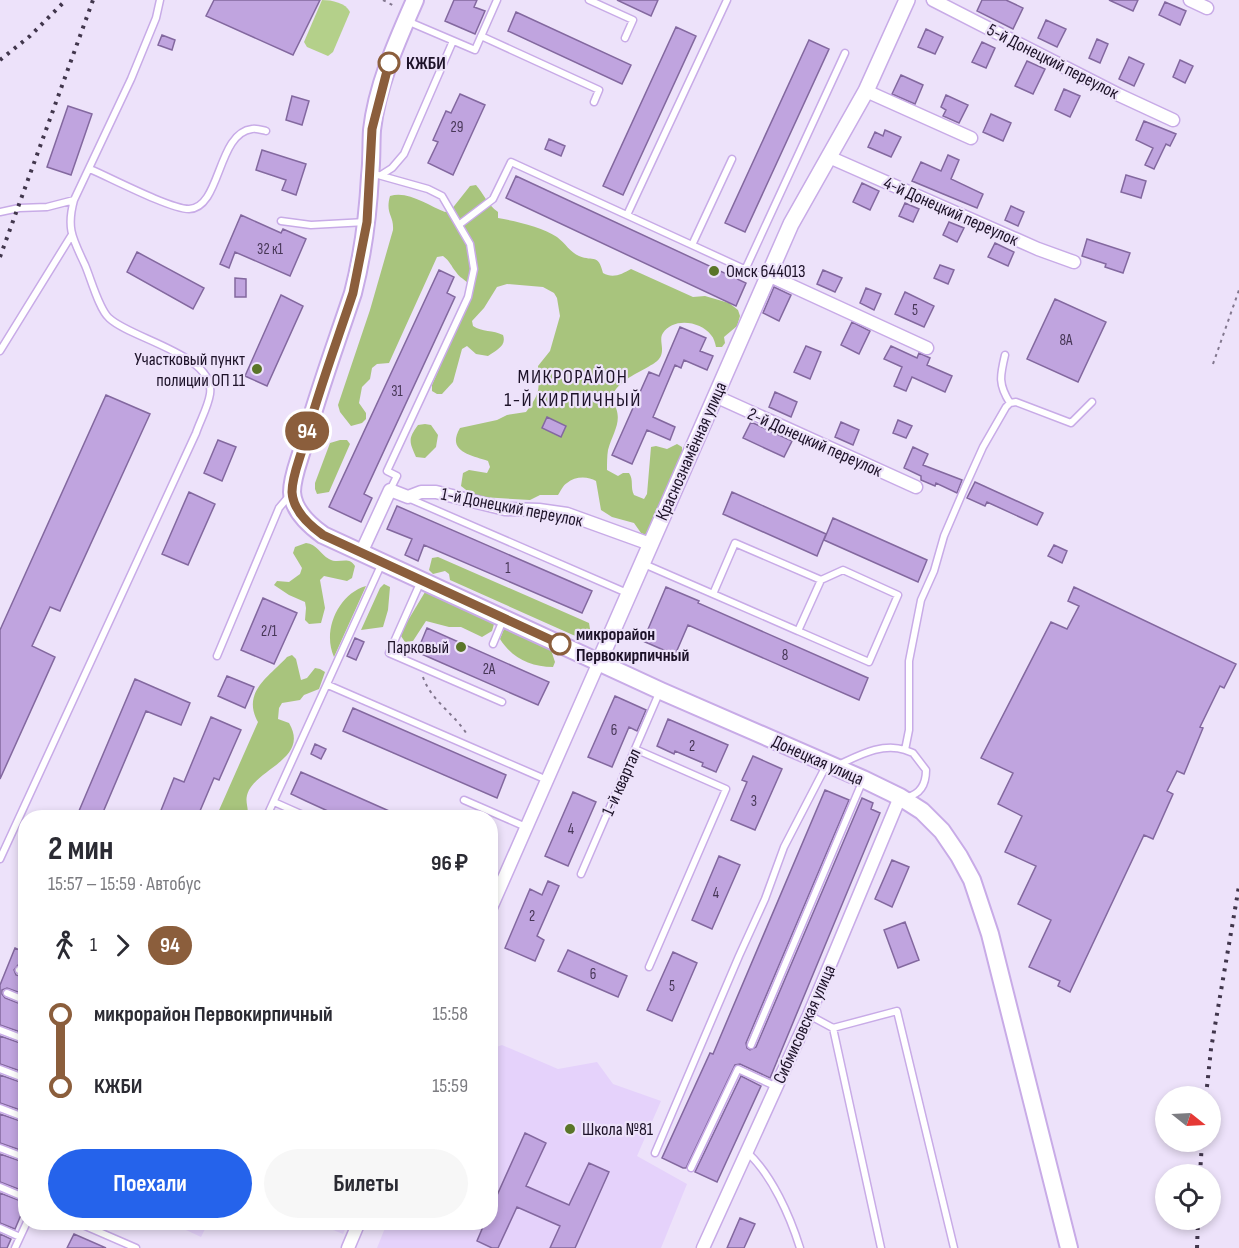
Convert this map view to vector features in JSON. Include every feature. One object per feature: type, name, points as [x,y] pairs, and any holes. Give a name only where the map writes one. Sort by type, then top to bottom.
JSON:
[{"type":"main road","points":[[294,500],[295,473],[306,433],[353,293],[376,174],[372,129],[381,90],[391,58],[415,0]]},
{"type":"main road","name":"Донецкая улица","points":[[294,500],[306,521],[318,532],[599,662],[863,779],[900,797],[922,811],[942,831],[972,880],[990,934],[1069,1248]]},
{"type":"street","name":"Краснознамённая улица","points":[[498,892],[791,224],[866,91],[908,0]]},
{"type":"street","name":"5-й Донецкий переулок","points":[[933,0],[1173,120]]},
{"type":"street","points":[[1190,0],[1207,8]]},
{"type":"street","points":[[866,91],[970,138]]},
{"type":"street","name":"4-й Донецкий переулок","points":[[829,157],[1038,249],[1074,262]]},
{"type":"street","points":[[767,277],[927,348]]},
{"type":"street","name":"2-й Донецкий переулок","points":[[715,396],[916,487]]},
{"type":"street","points":[[361,553],[390,490],[408,497]]},
{"type":"street","name":"1-й Донецкий переулок","points":[[408,497],[421,492],[436,492],[505,509],[567,514],[650,544]]},
{"type":"street","name":"Сибмисовская улица","points":[[703,1248],[809,1015],[900,797]]},
{"type":"street","points":[[348,1248],[356,1230]]},
{"type":"lane","points":[[23,810],[196,433],[211,393],[207,378],[196,364],[168,348],[124,329],[108,318],[101,308],[71,236],[71,212],[74,200],[90,169],[156,18],[160,0]]},
{"type":"lane","points":[[406,21],[475,50],[497,0]]},
{"type":"lane","points":[[590,0],[633,20],[625,38]]},
{"type":"lane","points":[[627,215],[727,0]]},
{"type":"lane","points":[[481,36],[599,90],[594,102]]},
{"type":"lane","points":[[376,174],[392,168],[404,154],[453,41]]},
{"type":"lane","points":[[746,270],[845,53]]},
{"type":"lane","points":[[90,169],[174,206],[190,209],[199,206],[208,195],[226,154],[238,135],[251,128],[266,131]]},
{"type":"lane","points":[[692,245],[732,159]]},
{"type":"lane","points":[[460,225],[494,199],[511,162],[746,270],[767,277]]},
{"type":"lane","points":[[376,174],[428,189],[442,196],[470,244],[474,269],[468,297],[387,471],[397,476],[390,490]]},
{"type":"lane","points":[[0,212],[19,208],[47,207],[74,200]]},
{"type":"lane","points":[[281,221],[311,225],[367,222]]},
{"type":"lane","points":[[0,351],[71,236]]},
{"type":"lane","points":[[1005,355],[1000,376],[1002,391],[1010,403]]},
{"type":"lane","points":[[905,750],[909,730],[909,661],[921,600],[934,571],[944,537],[983,447],[1010,403],[1016,402],[1071,423],[1092,402]]},
{"type":"lane","points":[[408,497],[629,594]]},
{"type":"lane","points":[[217,656],[279,508],[294,500]]},
{"type":"lane","points":[[713,594],[735,543],[821,580]]},
{"type":"lane","points":[[270,810],[382,562]]},
{"type":"lane","points":[[642,563],[869,662],[898,595],[843,570],[821,580],[798,631]]},
{"type":"lane","points":[[421,580],[389,653],[502,702]]},
{"type":"lane","points":[[493,644],[504,618]]},
{"type":"lane","points":[[328,685],[547,781]]},
{"type":"lane","name":"1-й квартал","points":[[580,874],[661,690]]},
{"type":"lane","points":[[656,1153],[765,899],[784,847],[831,765],[884,747],[895,747],[913,753],[926,771],[926,782],[920,791],[910,797],[900,797]]},
{"type":"lane","points":[[635,749],[726,789],[649,967]]},
{"type":"lane","points":[[751,1045],[863,779]]},
{"type":"lane","points":[[464,800],[487,810]]},
{"type":"lane","points":[[274,802],[292,810]]},
{"type":"lane","points":[[498,815],[527,827]]},
{"type":"lane","points":[[0,859],[18,820]]},
{"type":"lane","points":[[7,993],[18,998]]},
{"type":"lane","points":[[809,1015],[833,1028],[897,1011],[954,1248]]},
{"type":"lane","points":[[833,1028],[881,1248]]},
{"type":"lane","points":[[0,1030],[18,1037]]},
{"type":"lane","points":[[0,1068],[18,1076]]},
{"type":"lane","points":[[691,1168],[738,1070],[777,1086]]},
{"type":"lane","points":[[0,1108],[18,1115]]},
{"type":"lane","points":[[0,1148],[18,1155]]},
{"type":"lane","points":[[747,1152],[767,1174],[800,1248]]},
{"type":"lane","points":[[0,1187],[18,1195]]},
{"type":"lane","points":[[0,1228],[20,1237]]},
{"type":"lane","points":[[15,1248],[23,1230]]},
{"type":"lane","points":[[95,1230],[136,1248]]},
{"type":"path","points":[[1213,364],[1239,290]]},
{"type":"path","points":[[419,666],[425,683],[459,721],[468,735],[472,748]]},
{"type":"shaded area","name":"Школа №81","points":[[502,1045],[558,1069],[597,1062],[613,1084],[661,1101],[637,1156],[687,1184],[661,1248],[377,1248],[384,1230],[498,1230],[498,1046]]},
{"type":"shaded area","points":[[186,1230],[204,1230],[201,1237]]},
{"type":"shaded area","points":[[333,1230],[345,1230],[343,1234]]},
{"type":"green space","points":[[322,0],[345,6],[350,12],[333,52],[328,56],[307,47],[304,42]]},
{"type":"green space","points":[[476,185],[498,212],[498,218],[551,233],[576,255],[597,260],[603,273],[607,275],[614,276],[631,269],[693,297],[705,296],[729,303],[738,310],[740,316],[737,326],[724,337],[725,343],[722,347],[716,347],[713,338],[706,330],[694,324],[680,323],[668,328],[661,339],[662,352],[659,359],[631,376],[613,393],[611,399],[618,418],[608,450],[607,470],[618,476],[629,473],[634,495],[644,499],[647,494],[651,447],[667,449],[677,444],[682,447],[682,453],[646,535],[641,533],[634,523],[612,517],[601,510],[596,481],[589,478],[570,481],[564,485],[558,495],[540,495],[530,500],[482,497],[470,493],[461,486],[463,473],[469,470],[487,473],[490,467],[488,461],[468,454],[458,447],[456,436],[460,428],[526,412],[537,395],[538,366],[550,351],[560,316],[557,298],[554,293],[543,287],[507,284],[497,287],[484,308],[472,321],[476,328],[503,335],[502,345],[488,356],[476,354],[467,346],[462,349],[453,382],[442,394],[437,394],[432,391],[432,385],[473,290],[443,256],[437,257],[389,363],[377,364],[372,368],[370,379],[362,387],[359,403],[366,413],[366,419],[362,423],[351,426],[340,412],[338,405],[370,310],[393,230],[388,207],[390,196],[411,197],[445,212],[451,210],[470,186]]},
{"type":"green space","points":[[418,425],[431,425],[438,435],[436,447],[425,458],[416,457],[411,437]]},
{"type":"green space","points":[[347,440],[350,444],[329,492],[317,494],[315,483],[330,443]]},
{"type":"green space","points":[[306,543],[313,545],[333,561],[349,561],[355,566],[352,578],[347,581],[324,576],[320,580],[325,608],[321,623],[309,624],[305,620],[305,602],[274,585],[277,581],[289,582],[300,574],[302,568],[293,553],[295,547]]},
{"type":"green space","points":[[438,557],[589,623],[588,634],[579,637],[573,635],[450,580],[449,574],[445,571],[433,574],[429,570],[432,558]]},
{"type":"green space","points":[[384,584],[390,587],[388,610],[383,627],[361,630],[380,588]]},
{"type":"green space","points":[[366,586],[334,657],[330,636],[335,615],[340,605],[348,597],[356,590]]},
{"type":"green space","points":[[425,592],[494,624],[492,631],[482,637],[461,627],[449,627],[426,621],[413,641],[405,642],[401,636],[404,627]]},
{"type":"green space","points":[[504,629],[551,650],[555,662],[553,667],[529,663],[516,656],[500,639]]},
{"type":"green space","points":[[292,655],[296,659],[301,680],[307,678],[315,668],[325,672],[319,689],[304,695],[300,700],[282,703],[279,708],[278,719],[289,723],[294,735],[293,745],[289,753],[249,790],[248,810],[219,810],[258,722],[253,702],[255,693],[287,657]]},
{"type":"building","points":[[214,0],[320,0],[293,55],[206,16]]},
{"type":"building","points":[[454,0],[477,0],[474,7],[485,11],[475,34],[445,21]]},
{"type":"building","points":[[617,0],[658,0],[651,16]]},
{"type":"building","points":[[982,0],[1006,0],[1023,8],[1013,29],[977,11]]},
{"type":"building","points":[[1109,0],[1138,0],[1133,11]]},
{"type":"building","points":[[1165,2],[1186,11],[1180,25],[1159,15]]},
{"type":"building","points":[[516,12],[631,65],[622,84],[508,31]]},
{"type":"building","points":[[1046,20],[1066,29],[1057,47],[1038,38]]},
{"type":"building","points":[[676,27],[696,36],[623,195],[603,186]]},
{"type":"building","points":[[926,29],[943,37],[935,54],[918,47]]},
{"type":"building","points":[[162,35],[175,40],[172,50],[158,45]]},
{"type":"building","points":[[1097,39],[1108,44],[1100,63],[1089,58]]},
{"type":"building","points":[[809,40],[829,49],[745,232],[725,223]]},
{"type":"building","points":[[982,42],[995,48],[986,68],[972,62]]},
{"type":"building","points":[[1129,57],[1144,64],[1134,86],[1119,79]]},
{"type":"building","points":[[1180,60],[1193,66],[1185,83],[1173,77]]},
{"type":"building","points":[[1027,61],[1045,69],[1033,94],[1015,86]]},
{"type":"building","points":[[901,75],[923,85],[915,104],[892,94]]},
{"type":"building","points":[[1064,89],[1080,96],[1070,117],[1055,110]]},
{"type":"building","points":[[460,94],[485,105],[453,175],[428,163],[438,142],[433,140],[446,111],[451,113]]},
{"type":"building","points":[[946,95],[968,105],[959,123],[943,116],[946,110],[941,107]]},
{"type":"building","points":[[292,96],[309,101],[302,125],[286,120]]},
{"type":"building","points":[[68,106],[92,114],[71,175],[47,167]]},
{"type":"building","points":[[991,114],[1011,123],[1003,141],[983,132]]},
{"type":"building","points":[[1144,121],[1176,134],[1170,146],[1166,144],[1154,169],[1145,165],[1153,148],[1136,140]]},
{"type":"building","points":[[885,130],[901,137],[891,157],[868,147],[875,132],[883,136]]},
{"type":"building","points":[[549,139],[565,146],[561,156],[545,149]]},
{"type":"building","points":[[262,150],[306,164],[296,195],[282,190],[286,180],[256,170]]},
{"type":"building","points":[[948,155],[959,160],[951,179],[983,194],[977,208],[912,181],[921,162],[941,171]]},
{"type":"building","points":[[1126,175],[1146,181],[1141,198],[1121,192]]},
{"type":"building","points":[[516,176],[746,283],[736,306],[506,198]]},
{"type":"building","points":[[862,183],[879,191],[870,210],[853,202]]},
{"type":"building","points":[[905,203],[919,209],[913,222],[899,216]]},
{"type":"building","points":[[1011,206],[1024,212],[1018,226],[1005,220]]},
{"type":"building","points":[[241,215],[281,233],[283,229],[306,239],[290,276],[235,252],[229,268],[220,264]]},
{"type":"building","points":[[949,222],[964,228],[957,242],[943,235]]},
{"type":"building","points":[[1087,239],[1130,253],[1123,273],[1105,267],[1106,264],[1082,256]]},
{"type":"building","points":[[995,243],[1014,252],[1008,266],[988,257]]},
{"type":"building","points":[[137,252],[204,288],[193,309],[127,272]]},
{"type":"building","points":[[940,265],[954,270],[948,284],[934,278]]},
{"type":"building","points":[[439,270],[454,277],[447,293],[455,297],[364,494],[372,498],[361,522],[329,507]]},
{"type":"building","points":[[823,270],[842,278],[835,292],[817,284]]},
{"type":"building","points":[[235,278],[246,279],[246,297],[235,297]]},
{"type":"building","points":[[774,287],[791,295],[779,321],[763,313]]},
{"type":"building","points":[[866,288],[881,294],[874,310],[860,303]]},
{"type":"building","points":[[905,292],[934,306],[924,327],[895,314]]},
{"type":"building","points":[[281,295],[303,306],[267,386],[245,376]]},
{"type":"building","points":[[1055,299],[1106,322],[1078,382],[1027,359]]},
{"type":"building","points":[[852,322],[870,331],[859,354],[841,345]]},
{"type":"building","points":[[680,327],[706,338],[700,351],[713,356],[707,370],[684,360],[681,368],[675,365],[653,417],[675,427],[670,440],[647,430],[632,464],[612,455],[649,372],[659,376]]},
{"type":"building","points":[[806,346],[821,352],[810,379],[794,372]]},
{"type":"building","points":[[891,346],[917,358],[919,353],[930,358],[927,365],[952,376],[945,392],[912,377],[906,391],[894,386],[902,367],[884,359]]},
{"type":"building","points":[[775,392],[797,402],[791,417],[769,407]]},
{"type":"building","points":[[106,395],[150,414],[60,611],[50,607],[32,646],[55,657],[0,779],[0,630]]},
{"type":"building","points":[[547,417],[566,426],[561,437],[542,428]]},
{"type":"building","points":[[898,420],[912,426],[906,438],[893,433]]},
{"type":"building","points":[[751,422],[792,441],[784,457],[743,438]]},
{"type":"building","points":[[841,422],[859,430],[853,445],[835,437]]},
{"type":"building","points":[[218,440],[236,447],[222,481],[204,473]]},
{"type":"building","points":[[913,447],[928,454],[923,465],[962,480],[957,493],[936,483],[935,486],[921,480],[921,476],[904,468]]},
{"type":"building","points":[[975,482],[1043,513],[1037,525],[987,502],[985,506],[967,498]]},
{"type":"building","points":[[189,492],[215,504],[188,565],[162,554]]},
{"type":"building","points":[[732,492],[826,534],[817,556],[723,514]]},
{"type":"building","points":[[397,506],[592,591],[582,613],[424,545],[418,561],[405,555],[412,539],[387,529]]},
{"type":"building","points":[[833,518],[927,560],[918,582],[824,540]]},
{"type":"building","points":[[1054,545],[1067,551],[1062,563],[1048,556]]},
{"type":"building","points":[[666,587],[868,678],[859,700],[688,625],[675,655],[643,641]]},
{"type":"building","points":[[1074,587],[1236,664],[1224,688],[1220,686],[1200,727],[1203,728],[1184,774],[1177,771],[1167,791],[1173,794],[1153,839],[1144,835],[1070,992],[1058,986],[1060,981],[1029,967],[1051,920],[1018,904],[1036,866],[1005,852],[1022,816],[998,804],[1013,773],[981,758],[1051,622],[1067,629],[1079,606],[1068,601]]},
{"type":"building","points":[[263,598],[297,613],[274,664],[241,650]]},
{"type":"building","points":[[427,628],[549,682],[538,705],[417,652]]},
{"type":"building","points":[[355,638],[364,642],[356,660],[347,656]]},
{"type":"building","points":[[227,676],[254,687],[245,708],[218,696]]},
{"type":"building","points":[[135,679],[190,703],[181,725],[146,711],[104,810],[79,810]]},
{"type":"building","points":[[615,696],[646,710],[637,731],[629,727],[612,767],[588,757]]},
{"type":"building","points":[[353,708],[506,775],[497,798],[343,731]]},
{"type":"building","points":[[211,717],[241,730],[219,780],[214,778],[200,810],[161,810],[174,778],[184,782]]},
{"type":"building","points":[[668,719],[728,745],[716,772],[702,766],[703,763],[657,746]]},
{"type":"building","points":[[315,744],[326,749],[321,759],[311,754]]},
{"type":"building","points":[[753,756],[782,769],[755,830],[731,820],[747,782],[742,780]]},
{"type":"building","points":[[301,772],[387,810],[326,810],[291,794]]},
{"type":"building","points":[[825,790],[849,800],[746,1043],[750,1050],[756,1047],[862,798],[873,803],[871,809],[880,813],[770,1078],[740,1064],[735,1065],[686,1168],[683,1168],[662,1158],[710,1053],[713,1054]]},
{"type":"building","points":[[573,792],[596,802],[568,866],[545,856]]},
{"type":"building","points":[[719,856],[740,865],[712,929],[692,920]]},
{"type":"building","points":[[892,860],[909,867],[892,907],[875,899]]},
{"type":"building","points":[[548,881],[559,886],[537,936],[544,940],[535,961],[505,948],[530,889],[542,895]]},
{"type":"building","points":[[905,922],[919,960],[898,968],[884,930]]},
{"type":"building","points":[[15,948],[18,949],[18,965],[14,970],[18,976],[18,992],[7,988],[2,990],[2,994],[5,998],[18,1003],[18,1031],[0,1025],[0,985]]},
{"type":"building","points":[[568,950],[627,976],[618,997],[558,971]]},
{"type":"building","points":[[673,952],[697,963],[672,1021],[647,1010]]},
{"type":"building","points":[[0,1036],[18,1042],[18,1070],[0,1064]]},
{"type":"building","points":[[0,1075],[18,1081],[18,1109],[0,1103]]},
{"type":"building","points":[[741,1076],[761,1086],[717,1182],[695,1172]]},
{"type":"building","points":[[0,1114],[18,1120],[18,1149],[0,1143]]},
{"type":"building","name":"Школа №81","points":[[525,1133],[546,1143],[526,1186],[569,1205],[589,1163],[609,1172],[575,1248],[550,1248],[560,1226],[517,1207],[498,1248],[492,1248],[477,1241],[482,1230],[498,1230],[498,1193]]},
{"type":"building","points":[[0,1154],[18,1160],[18,1189],[0,1182]]},
{"type":"building","points":[[0,1193],[18,1200],[18,1222],[15,1229],[0,1223]]},
{"type":"building","points":[[740,1218],[755,1224],[744,1248],[727,1248]]},
{"type":"building","points":[[0,1234],[11,1239],[7,1248],[0,1248]]},
{"type":"building","points":[[74,1234],[106,1248],[67,1248]]},
{"type":"railway","points":[[0,60],[30,36],[66,0]]},
{"type":"railway","points":[[0,257],[93,0]]},
{"type":"railway","points":[[1207,1086],[1211,1049],[1239,886]]},
{"type":"railway","points":[[1201,1152],[1201,1164]]},
{"type":"railway","points":[[1197,1248],[1198,1230]]},
{"type":"bus line","name":"94","points":[[389,63],[372,129],[367,222],[359,270],[295,473],[292,492],[296,508],[313,528],[323,535],[560,644]]},
{"type":"place","name":"КЖБИ","points":[[389,63]]},
{"type":"place","name":"Омск 644013","points":[[714,271]]},
{"type":"place","name":"Участковый пункт полиции ОП 11","points":[[257,369]]},
{"type":"place","name":"микрорайон Первокирпичный","points":[[560,644]]},
{"type":"place","name":"Парковый","points":[[461,647]]},
{"type":"place","name":"Школа №81","points":[[570,1129]]},
{"type":"district","name":"МИКРОРАЙОН 1-Й КИРПИЧНЫЙ","points":[[573,388]]}]
